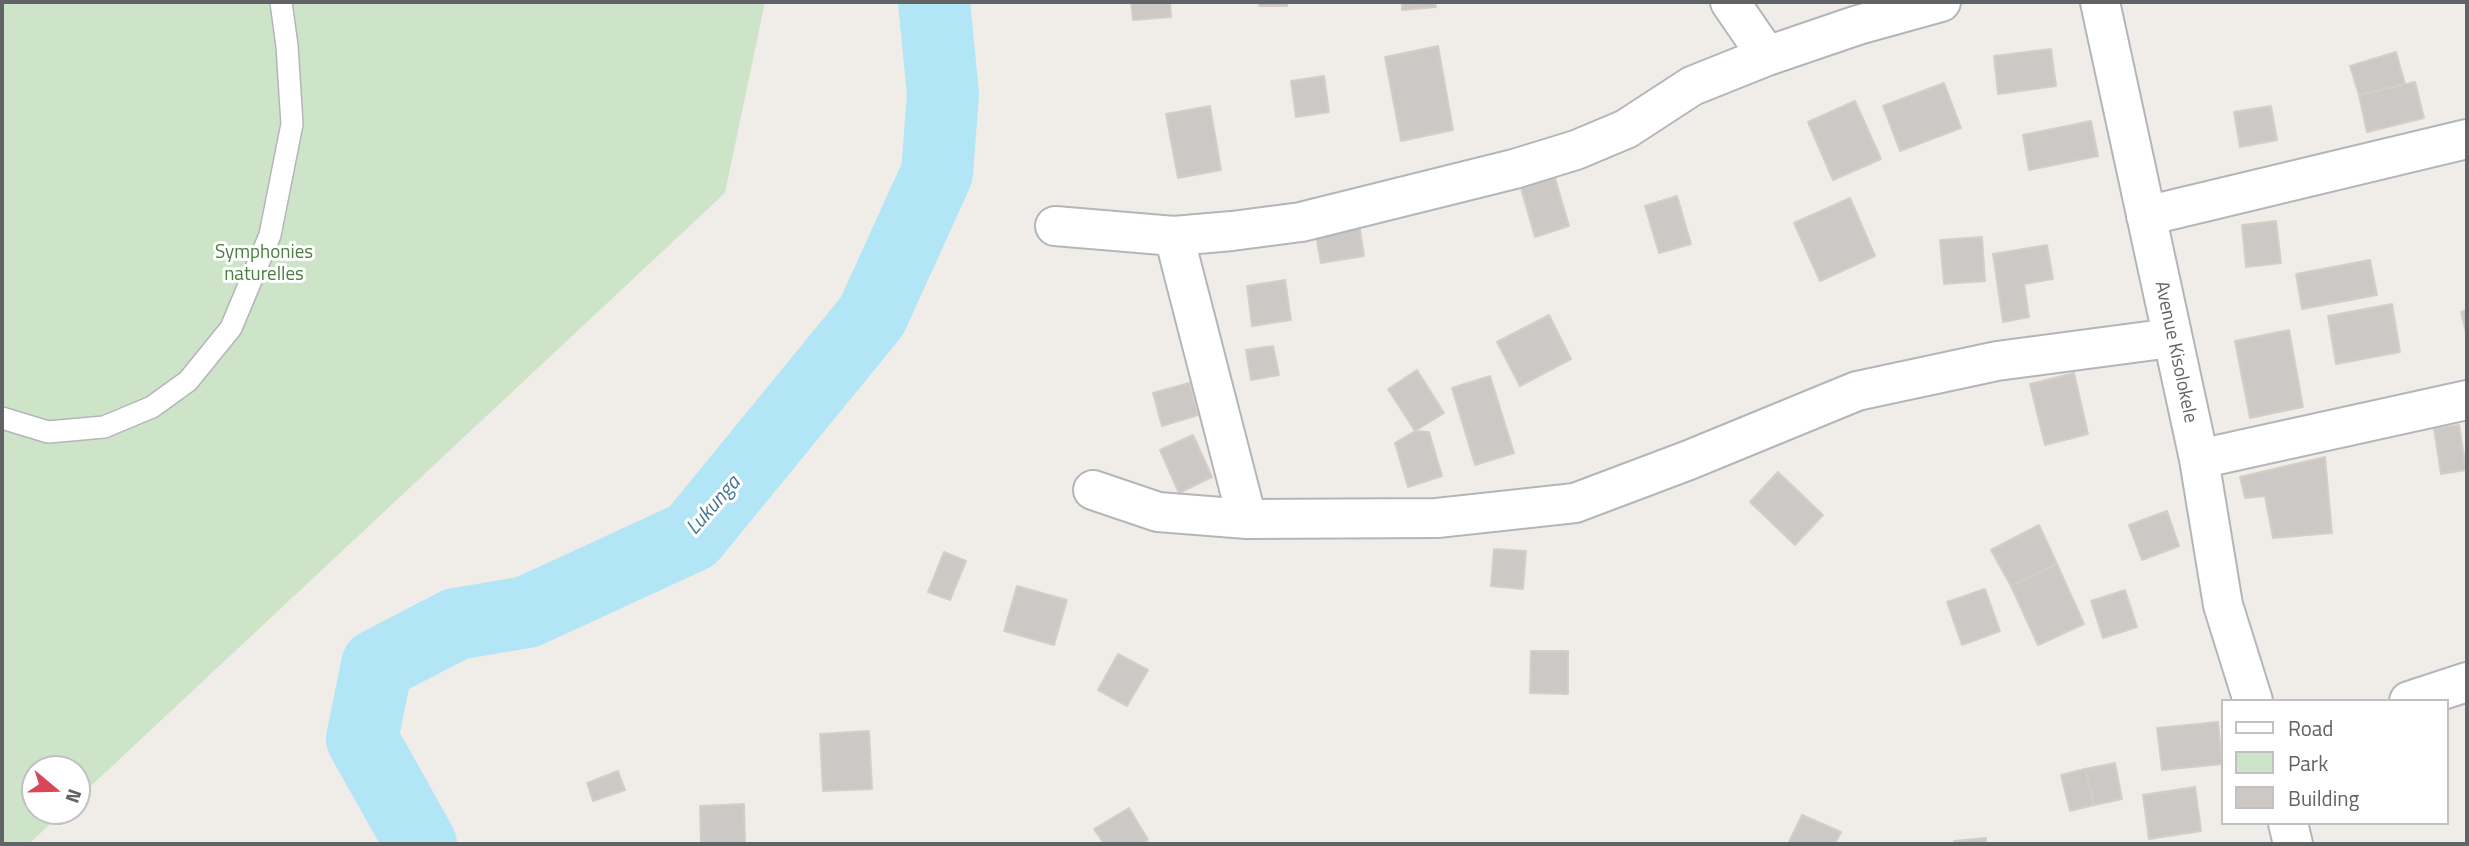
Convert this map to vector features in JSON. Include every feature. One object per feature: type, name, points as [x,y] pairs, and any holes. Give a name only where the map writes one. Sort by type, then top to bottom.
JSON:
[{"type":"street","points":[[1730,2],[1767,56]]},
{"type":"street","points":[[1055,226],[1174,236],[1301,222],[1514,169],[1576,150],[1626,129],[1692,86],[1767,56],[1941,2]]},
{"type":"street","name":"Avenue Kisolokele","points":[[2100,2],[2199,459],[2223,605],[2252,699]]},
{"type":"street","points":[[2146,216],[2467,139]]},
{"type":"street","points":[[1174,236],[1247,519]]},
{"type":"street","points":[[1093,490],[1158,512],[1247,519],[1437,518],[1575,503],[1689,460],[1857,391],[1997,362],[2171,338]]},
{"type":"street","points":[[2199,459],[2467,400]]},
{"type":"street","points":[[2415,699],[2467,682]]},
{"type":"street","points":[[2288,825],[2292,844]]},
{"type":"lane","points":[[2,418],[48,432],[104,427],[152,407],[188,381],[231,328],[270,235],[292,124],[281,2]]},
{"type":"green space","name":"Symphonies naturelles","points":[[2,2],[765,2],[725,193],[91,786],[91,755],[21,755],[21,825],[49,825],[29,844],[2,844]]},
{"type":"building","points":[[1131,2],[1170,2],[1171,17],[1133,20]]},
{"type":"building","points":[[1260,2],[1287,2],[1287,6],[1259,6]]},
{"type":"building","points":[[1402,2],[1435,2],[1436,7],[1402,10]]},
{"type":"building","points":[[1438,46],[1453,130],[1401,141],[1385,57]]},
{"type":"building","points":[[2051,49],[2056,86],[1998,94],[1994,56]]},
{"type":"building","points":[[2396,52],[2405,84],[2359,95],[2350,66]]},
{"type":"building","points":[[1324,76],[1329,112],[1296,117],[1291,81]]},
{"type":"building","points":[[2415,82],[2424,118],[2367,132],[2359,95]]},
{"type":"building","points":[[1944,83],[1961,128],[1900,151],[1883,106]]},
{"type":"building","points":[[1855,101],[1881,159],[1833,180],[1808,122]]},
{"type":"building","points":[[1210,106],[1221,170],[1178,178],[1166,114]]},
{"type":"building","points":[[2271,106],[2277,140],[2240,147],[2234,112]]},
{"type":"building","points":[[2091,121],[2098,156],[2029,170],[2023,135]]},
{"type":"building","points":[[1553,171],[1569,226],[1535,237],[1519,181]]},
{"type":"building","points":[[1677,196],[1691,244],[1659,253],[1645,206]]},
{"type":"building","points":[[1850,198],[1875,256],[1820,281],[1794,223]]},
{"type":"building","points":[[2276,221],[2281,263],[2246,267],[2242,225]]},
{"type":"building","points":[[1359,223],[1364,256],[1321,263],[1315,230]]},
{"type":"building","points":[[1982,237],[1985,281],[1944,284],[1940,240]]},
{"type":"building","points":[[2047,245],[2053,279],[2024,284],[2029,317],[2003,322],[1993,254]]},
{"type":"building","points":[[2370,260],[2377,295],[2302,309],[2296,274]]},
{"type":"building","points":[[1285,280],[1291,320],[1252,326],[1247,286]]},
{"type":"building","points":[[2392,304],[2400,352],[2336,364],[2328,316]]},
{"type":"building","points":[[2467,310],[2467,336],[2461,312]]},
{"type":"building","points":[[1549,315],[1571,359],[1520,386],[1497,342]]},
{"type":"building","points":[[2289,330],[2303,407],[2250,418],[2235,341]]},
{"type":"building","points":[[1273,346],[1279,375],[1251,380],[1246,350]]},
{"type":"building","points":[[1417,370],[1444,413],[1415,431],[1388,389]]},
{"type":"building","points":[[2074,373],[2088,434],[2045,445],[2030,384]]},
{"type":"building","points":[[1490,376],[1514,453],[1475,465],[1452,388]]},
{"type":"building","points":[[1189,383],[1198,415],[1162,426],[1153,393]]},
{"type":"building","points":[[2459,425],[2466,470],[2441,474],[2434,429]]},
{"type":"building","points":[[1415,431],[1429,432],[1442,476],[1408,487],[1395,443]]},
{"type":"building","points":[[1193,435],[1212,477],[1179,493],[1160,450]]},
{"type":"building","points":[[2325,457],[2332,533],[2273,538],[2265,496],[2245,498],[2240,477]]},
{"type":"building","points":[[1778,472],[1823,515],[1795,545],[1750,502]]},
{"type":"building","points":[[2167,511],[2179,546],[2142,560],[2129,525]]},
{"type":"building","points":[[2039,525],[2057,564],[2011,586],[1991,550]]},
{"type":"building","points":[[1494,549],[1526,551],[1523,589],[1491,586]]},
{"type":"building","points":[[944,552],[966,561],[950,600],[928,592]]},
{"type":"building","points":[[2057,564],[2084,624],[2038,645],[2011,586]]},
{"type":"building","points":[[1017,586],[1067,600],[1054,645],[1004,631]]},
{"type":"building","points":[[1985,589],[2000,631],[1962,645],[1947,602]]},
{"type":"building","points":[[2125,590],[2137,627],[2103,638],[2091,601]]},
{"type":"building","points":[[1531,651],[1568,651],[1568,694],[1530,693]]},
{"type":"building","points":[[1118,654],[1148,670],[1127,706],[1098,690]]},
{"type":"building","points":[[2218,722],[2220,764],[2162,770],[2157,728]]},
{"type":"building","points":[[869,731],[872,789],[823,791],[820,734]]},
{"type":"building","points":[[2115,763],[2122,799],[2094,805],[2085,769]]},
{"type":"building","points":[[2085,769],[2094,805],[2070,811],[2061,775]]},
{"type":"building","points":[[618,771],[625,790],[593,801],[587,783]]},
{"type":"building","points":[[2195,787],[2201,831],[2149,839],[2143,795]]},
{"type":"building","points":[[744,804],[745,844],[701,844],[700,806]]},
{"type":"building","points":[[1129,808],[1148,840],[1140,844],[1104,844],[1094,829]]},
{"type":"building","points":[[1802,815],[1841,832],[1835,844],[1788,844]]},
{"type":"building","points":[[1986,838],[1986,844],[1955,844],[1954,841]]},
{"type":"waterway","name":"Lukunga","points":[[421,844],[362,739],[377,665],[456,624],[527,612],[692,536],[872,316],[937,173],[943,94],[934,2]]}]
